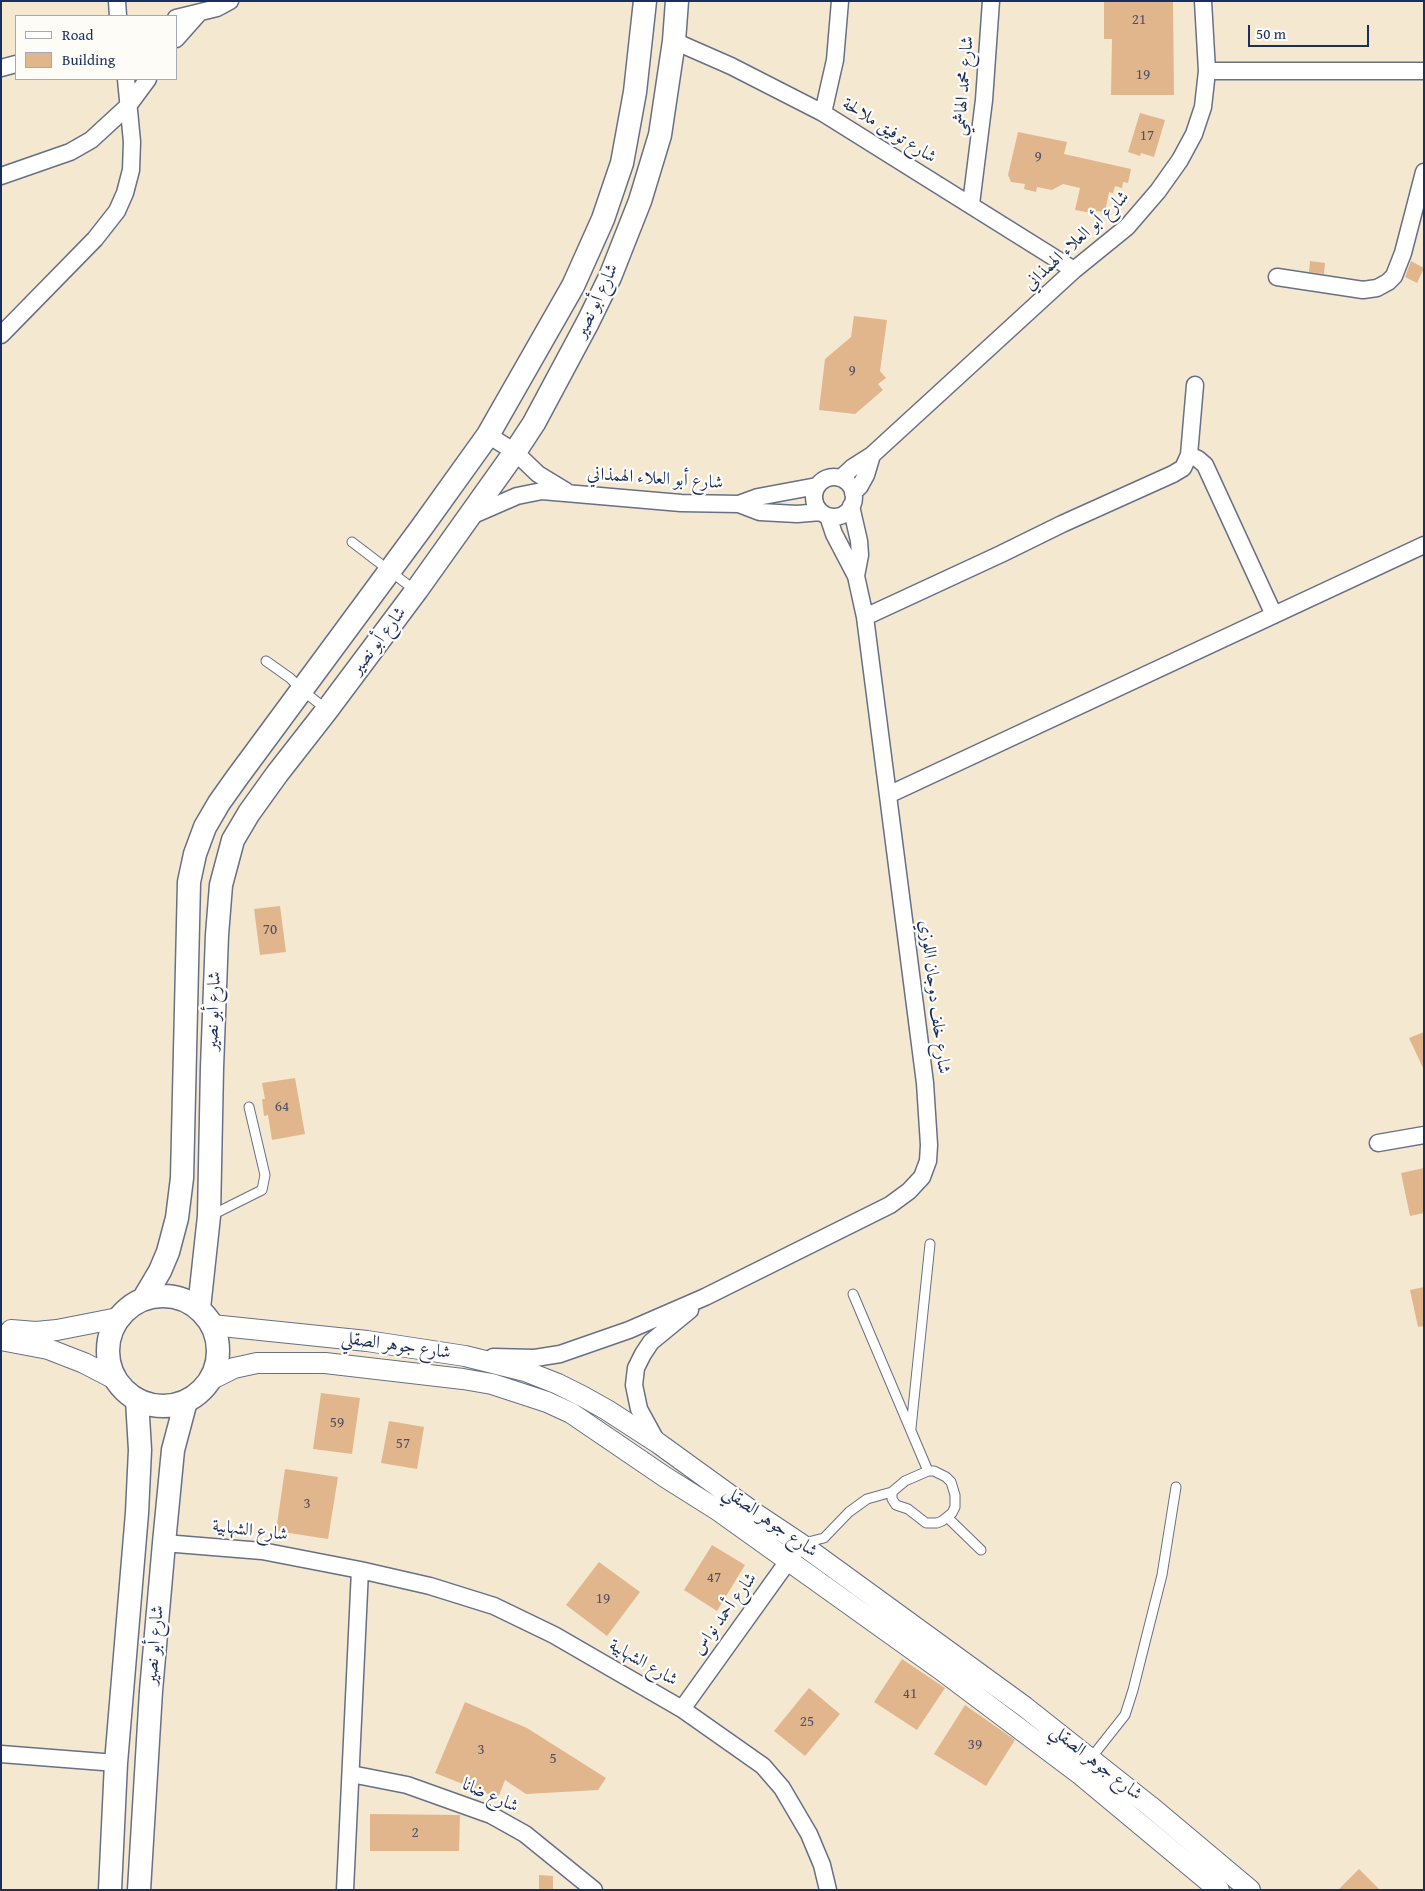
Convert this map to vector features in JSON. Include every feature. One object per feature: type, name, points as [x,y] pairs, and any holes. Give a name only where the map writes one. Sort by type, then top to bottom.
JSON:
[{"type":"main road","name":"شارع أبو نصير","points":[[144,1298],[160,1271],[168,1252],[177,1218],[182,1178],[185,1100],[188,900],[195,854],[205,827],[219,803],[301,689],[488,435],[573,286],[603,219],[616,183],[632,118],[645,1]]},
{"type":"main road","name":"شارع أبو نصير","points":[[206,1317],[217,935],[221,886],[233,840],[249,813],[277,774],[416,591],[515,452],[534,423],[588,322],[610,278],[634,216],[660,135],[674,40],[677,1]]},
{"type":"main road","points":[[158,1295],[173,1296],[187,1300],[206,1317],[218,1344],[217,1362],[210,1380],[200,1392],[186,1401],[170,1406],[153,1405],[137,1400],[122,1389],[115,1379],[107,1355],[109,1335],[118,1318],[129,1306],[144,1298],[158,1295]]},
{"type":"main road","name":"شارع أبو نصير","points":[[110,1890],[116,1763],[137,1513],[140,1450],[137,1400]]},
{"type":"main road","name":"شارع أبو نصير","points":[[139,1890],[151,1691],[164,1542],[174,1450],[186,1401]]},
{"type":"street","points":[[117,1],[118,15]]},
{"type":"street","points":[[178,18],[217,8],[230,1]]},
{"type":"street","points":[[823,113],[835,60],[840,1]]},
{"type":"street","name":"شارع محمد الهاشمي","points":[[971,204],[984,100],[991,1]]},
{"type":"street","name":"شارع أبو العلاء الهمذاني","points":[[841,478],[853,467],[872,456],[1074,270],[1127,227],[1158,191],[1180,160],[1194,134],[1203,107],[1207,71],[1203,1]]},
{"type":"street","points":[[178,38],[200,12]]},
{"type":"street","name":"شارع توفيق ملالحة","points":[[674,40],[731,66],[823,113],[1074,270]]},
{"type":"street","points":[[1,68],[15,64]]},
{"type":"street","points":[[1207,71],[1424,71]]},
{"type":"street","points":[[1,335],[59,273],[95,239],[117,211],[125,193],[131,170],[132,142],[126,80]]},
{"type":"street","points":[[1,176],[70,152],[91,140],[128,106],[147,80]]},
{"type":"street","points":[[1277,277],[1363,290],[1376,288],[1388,282],[1394,276],[1404,253],[1424,172]]},
{"type":"street","points":[[865,618],[1183,468],[1190,455],[1195,385]]},
{"type":"street","name":"شارع أبو العلاء الهمذاني","points":[[488,435],[515,452],[538,474],[562,487],[568,493]]},
{"type":"street","points":[[1190,455],[1205,465],[1274,615]]},
{"type":"street","name":"شارع أبو العلاء الهمذاني","points":[[852,500],[866,475],[872,456]]},
{"type":"street","points":[[828,478],[841,478],[851,487],[852,500],[842,515],[825,514],[817,507],[814,500],[817,486],[828,478]]},
{"type":"street","name":"شارع أبو العلاء الهمذاني","points":[[739,504],[758,497],[817,486]]},
{"type":"street","name":"شارع أبو العلاء الهمذاني","points":[[471,516],[525,493],[542,491],[681,503],[739,504],[760,512],[825,514]]},
{"type":"street","name":"شارع خلف دوجان اللوزي","points":[[852,500],[860,555],[856,576]]},
{"type":"street","name":"شارع خلف دوجان اللوزي","points":[[465,1356],[535,1358],[560,1354],[629,1330],[705,1297],[890,1205],[909,1191],[922,1177],[928,1161],[929,1144],[925,1083],[865,618],[856,576],[825,514]]},
{"type":"street","points":[[888,795],[1424,545]]},
{"type":"street","points":[[1378,1143],[1424,1135]]},
{"type":"street","name":"شارع خلف دوجان اللوزي","points":[[658,1443],[639,1409],[634,1385],[636,1368],[642,1354],[651,1342],[705,1297]]},
{"type":"street","name":"شارع جوهر الصقلي","points":[[206,1317],[465,1356],[525,1371],[558,1384],[607,1410],[658,1443],[801,1544],[1017,1701],[1091,1758],[1250,1890]]},
{"type":"street","points":[[1,1329],[36,1332],[57,1330],[118,1318]]},
{"type":"street","points":[[1,1340],[48,1348],[84,1363],[115,1379]]},
{"type":"street","name":"شارع جوهر الصقلي","points":[[210,1380],[234,1368],[258,1363],[325,1363],[463,1378],[509,1388],[570,1413],[665,1477],[719,1510],[940,1668],[1081,1775],[1220,1890]]},
{"type":"street","name":"شارع الشهابية","points":[[164,1542],[262,1551],[430,1586],[494,1606],[554,1635],[682,1709],[763,1766],[782,1788],[809,1834],[822,1865],[828,1890]]},
{"type":"street","name":"شارع أحمد نواس","points":[[682,1709],[801,1544]]},
{"type":"street","points":[[345,1890],[360,1570]]},
{"type":"street","points":[[1,1754],[116,1763]]},
{"type":"street","name":"شارع ضانا","points":[[351,1774],[406,1785],[491,1816],[525,1834],[594,1890]]},
{"type":"lane","points":[[352,542],[416,591]]},
{"type":"lane","points":[[266,661],[290,678],[327,710]]},
{"type":"lane","points":[[209,1216],[262,1190],[265,1175],[249,1107]]},
{"type":"lane","points":[[911,1430],[930,1244]]},
{"type":"lane","points":[[854,1294],[928,1471]]},
{"type":"lane","points":[[801,1544],[824,1538],[858,1505],[892,1492],[912,1477],[928,1471],[946,1477],[954,1488],[956,1501],[948,1518],[937,1523],[926,1523],[912,1512],[894,1502],[892,1492]]},
{"type":"lane","points":[[1091,1758],[1125,1716],[1162,1575],[1176,1487]]},
{"type":"lane","points":[[948,1518],[981,1550]]},
{"type":"building","points":[[1104,1],[1173,1],[1174,95],[1111,95],[1112,39],[1104,39]]},
{"type":"building","points":[[1140,113],[1165,120],[1154,157],[1141,153],[1140,156],[1128,152]]},
{"type":"building","points":[[1018,132],[1067,142],[1064,154],[1131,169],[1128,183],[1123,182],[1122,188],[1115,186],[1113,193],[1109,192],[1105,212],[1097,211],[1091,213],[1075,210],[1080,188],[1063,184],[1052,190],[1037,187],[1036,192],[1024,189],[1025,184],[1011,182],[1008,175]]},
{"type":"building","points":[[1310,261],[1325,263],[1324,274],[1309,272]]},
{"type":"building","points":[[1411,261],[1424,268],[1417,283],[1405,277]]},
{"type":"building","points":[[854,316],[887,320],[880,371],[886,378],[878,384],[883,390],[855,414],[819,410],[825,359],[851,337]]},
{"type":"building","points":[[280,906],[286,952],[260,955],[254,909]]},
{"type":"building","points":[[1424,1032],[1424,1070],[1409,1038]]},
{"type":"building","points":[[295,1078],[305,1134],[272,1140],[268,1115],[264,1116],[262,1099],[265,1099],[262,1083]]},
{"type":"building","points":[[1424,1168],[1424,1213],[1410,1216],[1401,1173]]},
{"type":"building","points":[[1424,1287],[1424,1326],[1418,1327],[1410,1290]]},
{"type":"building","points":[[321,1393],[360,1398],[352,1454],[313,1449]]},
{"type":"building","points":[[389,1421],[424,1427],[417,1469],[381,1463]]},
{"type":"building","points":[[285,1469],[338,1477],[328,1539],[276,1531]]},
{"type":"building","points":[[712,1545],[745,1565],[717,1611],[684,1590]]},
{"type":"building","points":[[599,1562],[640,1592],[607,1636],[566,1605]]},
{"type":"building","points":[[902,1659],[945,1688],[917,1730],[874,1702]]},
{"type":"building","points":[[809,1688],[840,1714],[805,1756],[774,1731]]},
{"type":"building","points":[[465,1702],[527,1728],[606,1778],[598,1790],[526,1794],[505,1780],[498,1798],[435,1773]]},
{"type":"building","points":[[965,1705],[1015,1740],[986,1786],[934,1754]]},
{"type":"building","points":[[370,1814],[460,1815],[459,1851],[370,1851]]},
{"type":"building","points":[[1359,1869],[1380,1890],[1338,1890]]},
{"type":"building","points":[[539,1875],[553,1876],[553,1890],[539,1890]]}]
